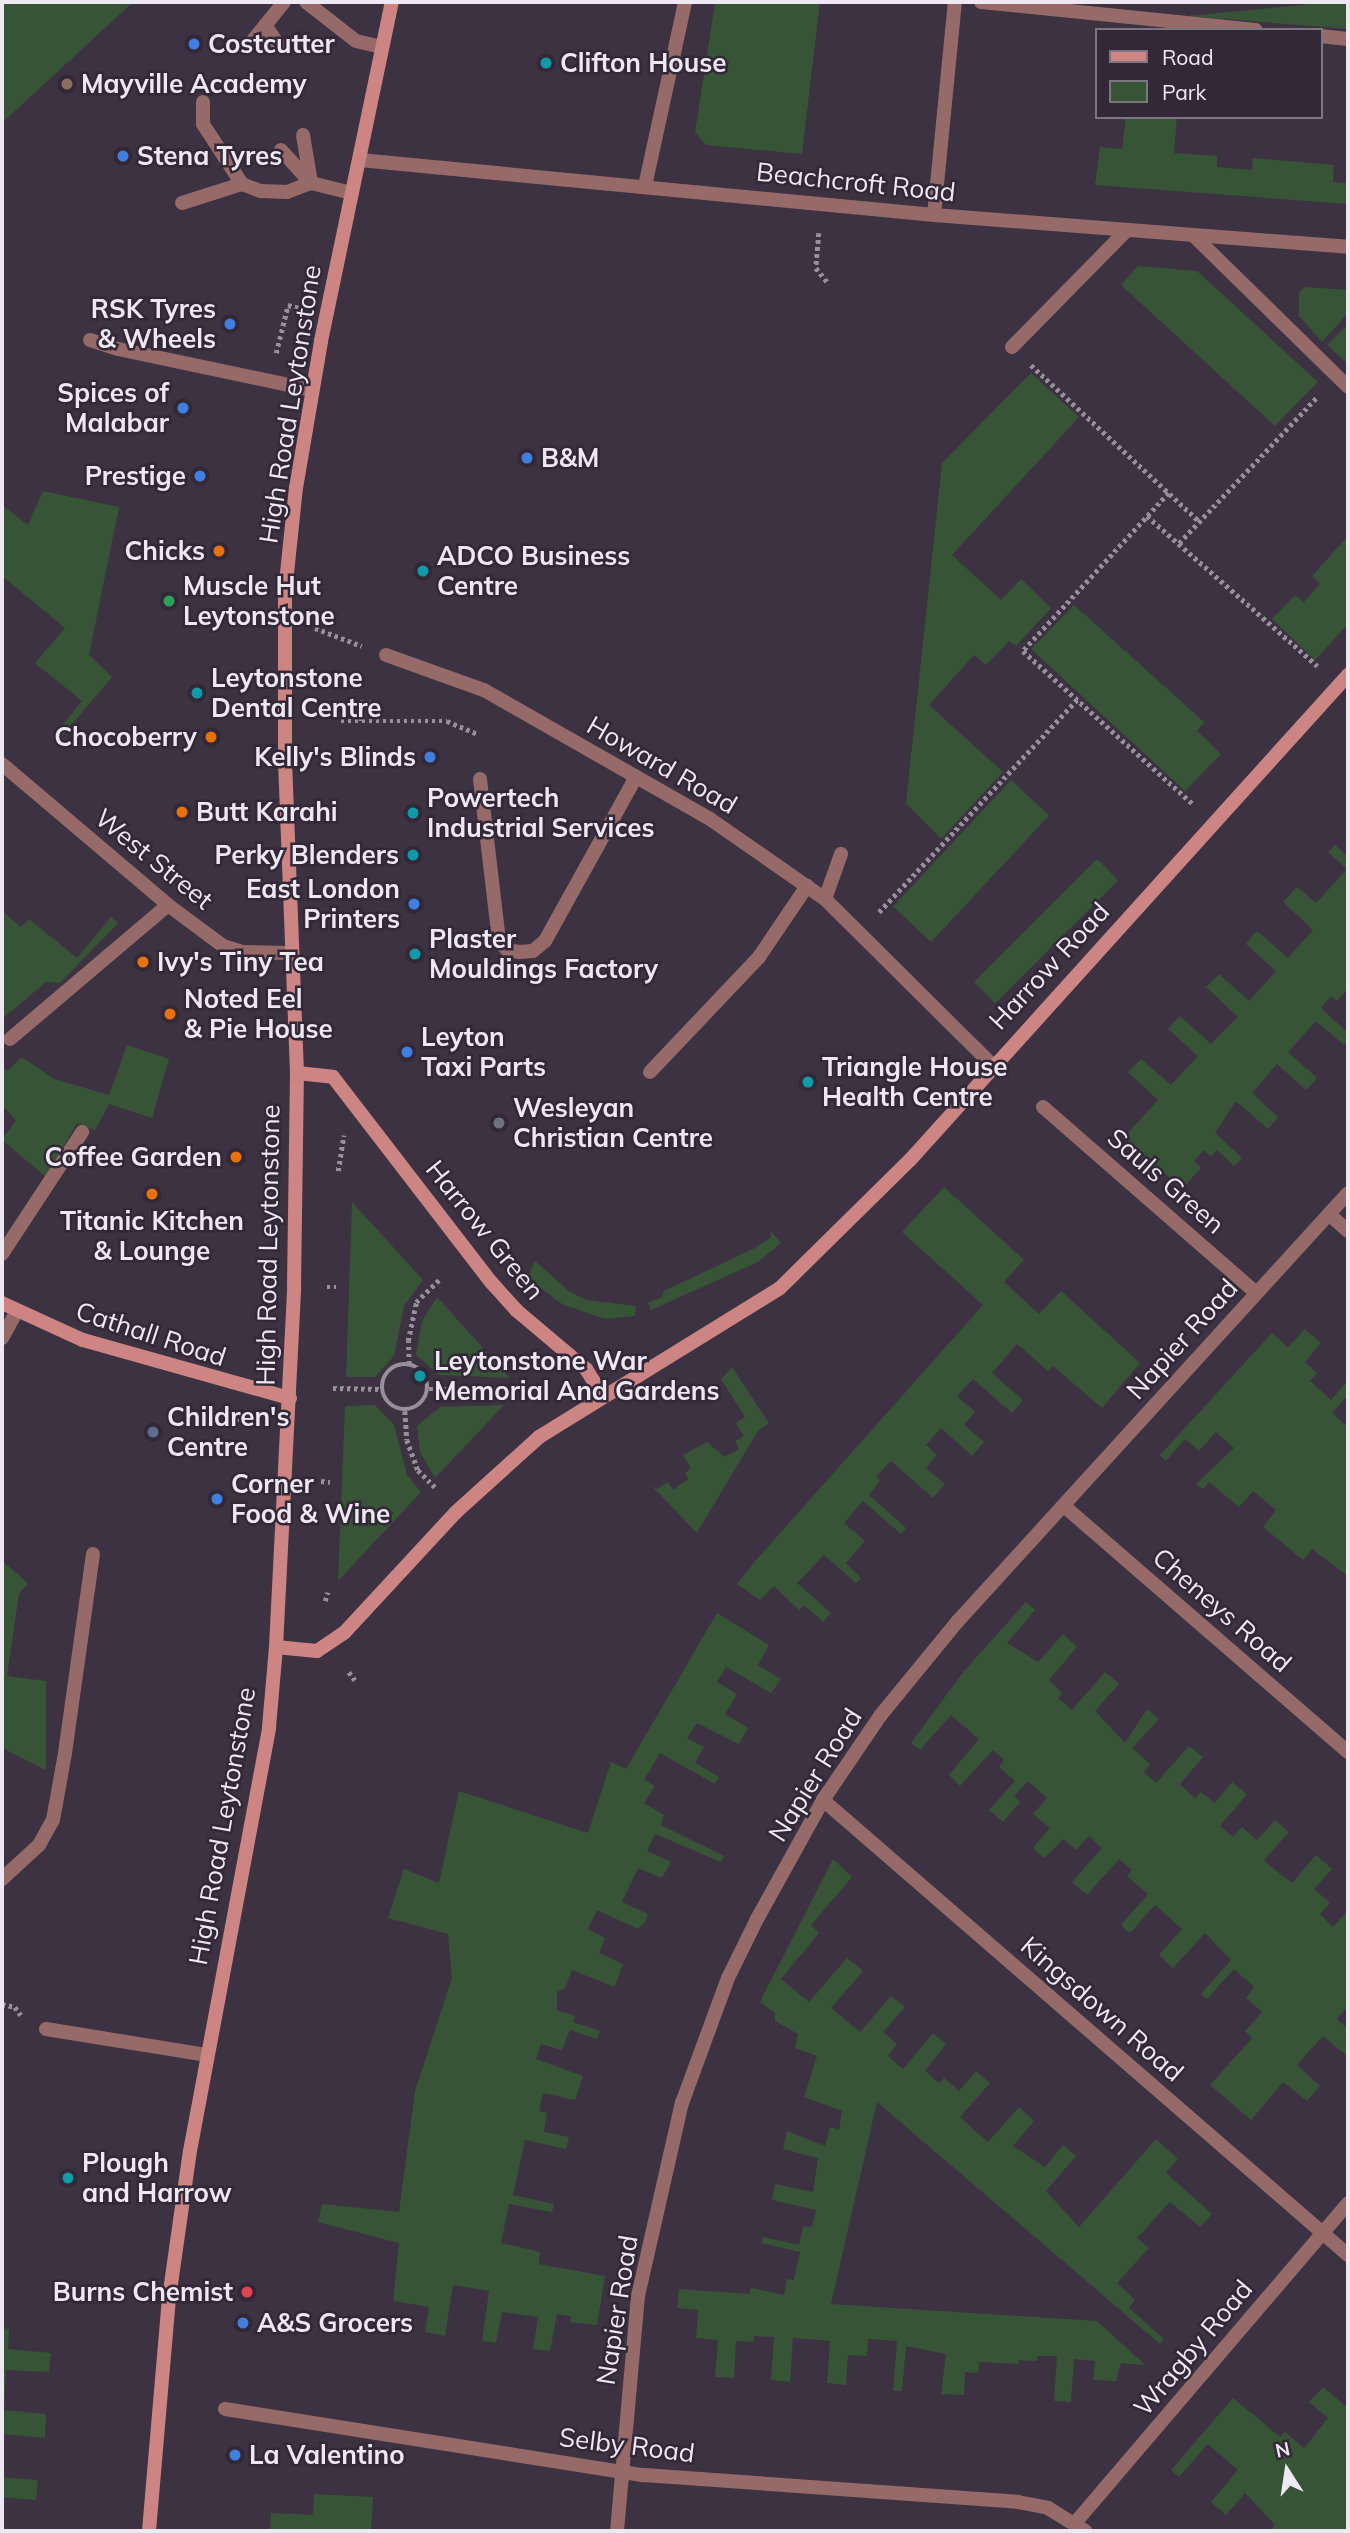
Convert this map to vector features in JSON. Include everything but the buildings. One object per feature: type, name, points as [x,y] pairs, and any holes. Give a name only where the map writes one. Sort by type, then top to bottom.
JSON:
[{"type":"street","points":[[250,44],[284,2]]},
{"type":"street","points":[[306,2],[356,41],[382,47]]},
{"type":"street","name":"High Road Leytonstone","points":[[149,2531],[169,2298],[206,2055],[270,1727],[276,1647],[290,1398],[296,1073],[284,624],[296,488],[312,390],[392,2]]},
{"type":"street","points":[[646,186],[685,2]]},
{"type":"street","points":[[934,215],[955,2]]},
{"type":"street","points":[[981,2],[1236,28]]},
{"type":"street","points":[[265,26],[279,46]]},
{"type":"street","points":[[1322,36],[1348,39]]},
{"type":"street","points":[[203,102],[203,124],[242,184],[260,191],[287,192],[311,183]]},
{"type":"street","points":[[303,135],[311,183]]},
{"type":"street","points":[[281,150],[311,183],[352,193]]},
{"type":"street","name":"Beachcroft Road","points":[[360,160],[934,215],[1348,247]]},
{"type":"street","points":[[182,204],[242,184]]},
{"type":"street","points":[[1012,347],[1126,230]]},
{"type":"street","points":[[1193,236],[1348,387]]},
{"type":"street","points":[[90,340],[118,349],[312,390]]},
{"type":"street","name":"Howard Road","points":[[386,655],[484,690],[710,819],[825,899],[861,931],[992,1065]]},
{"type":"street","name":"Harrow Road","points":[[602,1395],[740,1317],[780,1288],[863,1209],[1344,680]]},
{"type":"street","name":"West Street","points":[[2,764],[168,905],[223,946],[243,952],[291,953]]},
{"type":"street","points":[[480,779],[499,941],[507,950],[519,952],[533,951],[545,941],[636,777]]},
{"type":"street","points":[[825,899],[841,854]]},
{"type":"street","points":[[650,1072],[759,957],[807,886]]},
{"type":"street","points":[[10,1040],[168,905]]},
{"type":"street","name":"Harrow Green","points":[[296,1073],[333,1077],[491,1282],[516,1310],[586,1369],[602,1395]]},
{"type":"street","name":"Sauls Green","points":[[1043,1107],[1256,1293]]},
{"type":"street","points":[[2,1254],[82,1132]]},
{"type":"street","name":"Napier Road","points":[[617,2531],[639,2296],[682,2103],[728,1978],[824,1800],[897,1695],[1064,1506],[1348,1194]]},
{"type":"street","points":[[1329,1214],[1348,1231]]},
{"type":"street","name":"Cathall Road","points":[[2,1303],[16,1313],[130,1355],[290,1398]]},
{"type":"street","points":[[2,1338],[16,1313]]},
{"type":"street","points":[[276,1647],[317,1651],[344,1633],[482,1487],[539,1437],[602,1395]]},
{"type":"street","name":"Cheneys Road","points":[[1064,1506],[1348,1752]]},
{"type":"street","points":[[2,1879],[39,1845],[53,1821],[93,1554]]},
{"type":"street","name":"Kingsdown Road","points":[[824,1800],[1348,2255]]},
{"type":"street","points":[[46,2029],[206,2055]]},
{"type":"street","name":"Wragby Road","points":[[1080,2527],[1348,2203]]},
{"type":"street","name":"Selby Road","points":[[225,2409],[621,2471],[1018,2502],[1048,2508],[1080,2527]]},
{"type":"path","points":[[821,204],[816,268],[829,284]]},
{"type":"path","points":[[271,362],[273,354],[278,353],[288,305],[300,308]]},
{"type":"path","points":[[1012,347],[1200,522]]},
{"type":"path","points":[[1179,543],[1337,376]]},
{"type":"path","points":[[1169,493],[1023,651],[1215,824]]},
{"type":"path","points":[[1147,516],[1344,680]]},
{"type":"path","points":[[284,624],[311,627],[386,655]]},
{"type":"path","points":[[861,931],[1077,700]]},
{"type":"path","points":[[361,721],[360,702],[376,703],[376,719]]},
{"type":"path","points":[[341,721],[447,721],[478,734]]},
{"type":"path","points":[[338,1171],[341,1138],[348,1131]]},
{"type":"path","points":[[409,1364],[409,1331],[416,1302],[439,1280]]},
{"type":"path","points":[[327,1287],[336,1287]]},
{"type":"path","points":[[409,1364],[424,1372],[429,1389],[422,1405],[405,1411],[389,1405],[382,1389],[389,1370],[409,1364]]},
{"type":"path","points":[[333,1388],[382,1389]]},
{"type":"path","points":[[429,1389],[530,1388]]},
{"type":"path","points":[[405,1411],[407,1440],[418,1470],[435,1488]]},
{"type":"path","points":[[234,1428],[238,1414]]},
{"type":"path","points":[[321,1481],[330,1482]]},
{"type":"path","points":[[325,1601],[328,1592]]},
{"type":"path","points":[[349,1672],[355,1680]]},
{"type":"green space","points":[[2,2],[133,2],[2,123]]},
{"type":"green space","points":[[820,2],[802,154],[706,145],[695,132],[715,4]]},
{"type":"green space","points":[[1348,2],[1348,29],[1188,16]]},
{"type":"green space","points":[[1126,119],[1177,119],[1174,153],[1217,156],[1217,167],[1252,170],[1253,158],[1334,165],[1333,182],[1348,183],[1348,204],[1095,185],[1100,147],[1122,149]]},
{"type":"green space","points":[[1138,266],[1197,271],[1318,382],[1275,426],[1121,285]]},
{"type":"green space","points":[[1305,287],[1348,290],[1348,313],[1322,342],[1299,316],[1299,292]]},
{"type":"green space","points":[[1345,327],[1348,330],[1348,364],[1327,345]]},
{"type":"green space","points":[[1031,373],[1079,417],[952,555],[1001,600],[1021,579],[1051,608],[1016,646],[1009,641],[986,665],[974,655],[929,705],[1003,772],[941,839],[906,803],[942,463]]},
{"type":"green space","points":[[43,491],[119,507],[89,655],[112,677],[57,742],[52,738],[82,701],[35,663],[65,628],[2,576],[2,505],[28,525]]},
{"type":"green space","points":[[1348,536],[1348,624],[1315,660],[1272,619],[1295,595],[1304,602],[1320,584],[1312,576]]},
{"type":"green space","points":[[1074,605],[1204,722],[1197,731],[1221,754],[1185,791],[1031,649]]},
{"type":"green space","points":[[1011,780],[1049,815],[931,942],[893,907]]},
{"type":"green space","points":[[1335,845],[1348,857],[1348,988],[1337,1001],[1331,996],[1321,1008],[1348,1033],[1348,1040],[1344,1045],[1316,1021],[1288,1052],[1317,1078],[1306,1090],[1277,1064],[1252,1093],[1278,1117],[1268,1129],[1236,1101],[1215,1133],[1242,1158],[1234,1166],[1217,1150],[1211,1156],[1204,1150],[1194,1161],[1201,1168],[1182,1189],[1124,1137],[1158,1100],[1128,1072],[1141,1059],[1171,1085],[1198,1056],[1168,1029],[1180,1016],[1211,1044],[1238,1017],[1206,987],[1219,974],[1249,1001],[1276,971],[1246,944],[1257,931],[1288,958],[1313,930],[1283,902],[1297,887],[1316,903],[1347,869],[1328,852]]},
{"type":"green space","points":[[1097,859],[1118,880],[995,1003],[974,982]]},
{"type":"green space","points":[[2,911],[21,927],[29,919],[77,958],[111,917],[118,923],[60,983],[46,982],[2,1019]]},
{"type":"green space","points":[[127,1045],[169,1059],[152,1118],[109,1104],[95,1130],[77,1123],[46,1177],[2,1140],[16,1120],[2,1105],[2,1066],[7,1071],[22,1057],[54,1079],[109,1095]]},
{"type":"green space","points":[[944,1187],[1024,1260],[1004,1282],[1039,1314],[1061,1291],[1140,1363],[1102,1408],[1053,1366],[1048,1371],[1017,1344],[992,1373],[1023,1400],[1012,1413],[973,1379],[957,1396],[975,1412],[964,1425],[984,1442],[972,1456],[941,1428],[926,1445],[937,1455],[926,1468],[945,1484],[933,1498],[891,1461],[876,1477],[880,1481],[869,1495],[906,1528],[901,1534],[863,1501],[844,1523],[865,1541],[846,1563],[861,1578],[856,1583],[824,1555],[797,1583],[831,1613],[823,1622],[804,1605],[799,1610],[774,1586],[760,1600],[737,1584],[983,1305],[902,1232]]},
{"type":"green space","points":[[352,1202],[423,1280],[404,1306],[394,1356],[375,1377],[346,1377]]},
{"type":"green space","points":[[771,1231],[781,1243],[758,1262],[651,1310],[648,1303],[662,1297],[664,1291],[755,1248],[771,1237]]},
{"type":"green space","points":[[535,1261],[569,1291],[586,1300],[636,1306],[635,1316],[605,1319],[562,1304],[527,1278]]},
{"type":"green space","points":[[437,1297],[510,1378],[439,1375],[416,1355],[422,1321]]},
{"type":"green space","points":[[1305,1329],[1321,1343],[1305,1362],[1317,1373],[1310,1381],[1331,1400],[1348,1380],[1348,1395],[1332,1413],[1345,1425],[1348,1422],[1348,1576],[1312,1549],[1303,1560],[1263,1527],[1276,1510],[1253,1491],[1239,1507],[1209,1482],[1203,1489],[1196,1484],[1234,1448],[1216,1432],[1199,1451],[1185,1439],[1166,1461],[1160,1455],[1272,1333],[1288,1347]]},
{"type":"green space","points":[[732,1367],[769,1423],[758,1431],[697,1533],[650,1484],[657,1489],[668,1482],[673,1490],[688,1479],[685,1473],[691,1468],[683,1455],[707,1442],[724,1457],[739,1449],[735,1441],[744,1436],[736,1423],[745,1417],[721,1379]]},
{"type":"green space","points":[[375,1405],[394,1425],[407,1475],[421,1492],[338,1581],[345,1406]]},
{"type":"green space","points":[[504,1405],[435,1478],[420,1452],[417,1426],[440,1407]]},
{"type":"green space","points":[[2,1561],[28,1583],[19,1594],[7,1676],[46,1681],[46,1770],[2,1748]]},
{"type":"green space","points":[[1026,1602],[1035,1610],[1007,1643],[1038,1662],[1063,1634],[1077,1647],[1049,1680],[1062,1693],[1058,1698],[1072,1710],[1105,1672],[1119,1684],[1095,1711],[1125,1743],[1147,1709],[1159,1719],[1132,1748],[1150,1764],[1144,1772],[1156,1783],[1189,1746],[1203,1757],[1180,1784],[1195,1798],[1201,1792],[1215,1803],[1232,1782],[1247,1794],[1220,1826],[1233,1837],[1242,1827],[1257,1840],[1275,1820],[1289,1832],[1264,1860],[1292,1883],[1316,1855],[1332,1869],[1314,1889],[1330,1903],[1320,1914],[1333,1927],[1348,1910],[1348,2006],[1337,2019],[1348,2029],[1348,2052],[1346,2055],[1323,2036],[1297,2065],[1320,2086],[1307,2101],[1283,2082],[1251,2120],[1210,2085],[1252,2038],[1245,2031],[1262,2012],[1246,1998],[1254,1987],[1234,1969],[1207,1999],[1201,1994],[1231,1960],[1205,1933],[1173,1968],[1159,1955],[1182,1929],[1155,1905],[1130,1933],[1121,1925],[1148,1894],[1127,1876],[1132,1870],[1119,1859],[1087,1895],[1072,1882],[1102,1848],[1089,1836],[1076,1850],[1063,1839],[1045,1858],[1037,1852],[1033,1848],[1050,1828],[1033,1814],[1047,1798],[1028,1781],[1014,1796],[1020,1802],[1003,1822],[989,1810],[1015,1781],[999,1767],[1004,1760],[993,1750],[960,1786],[949,1775],[979,1739],[951,1715],[920,1750],[911,1743],[964,1671]]},
{"type":"green space","points":[[717,1613],[769,1645],[758,1665],[781,1679],[771,1693],[726,1667],[717,1682],[737,1694],[725,1714],[748,1728],[739,1744],[697,1723],[687,1738],[704,1747],[695,1763],[719,1777],[715,1784],[660,1753],[644,1780],[655,1786],[644,1803],[664,1815],[661,1825],[724,1856],[721,1862],[655,1834],[647,1851],[671,1862],[662,1878],[638,1868],[622,1902],[648,1914],[645,1922],[638,1929],[597,1910],[588,1929],[605,1938],[599,1953],[623,1964],[615,1987],[572,1970],[565,1988],[557,1992],[557,2010],[575,2016],[573,2022],[600,2031],[597,2039],[570,2030],[562,2050],[541,2044],[536,2059],[583,2076],[575,2100],[543,2093],[539,2111],[547,2113],[544,2132],[569,2137],[566,2149],[525,2140],[513,2195],[554,2204],[552,2212],[509,2204],[501,2243],[540,2252],[539,2264],[605,2276],[597,2325],[570,2322],[571,2316],[557,2314],[550,2351],[533,2349],[538,2317],[502,2312],[496,2343],[482,2341],[489,2291],[453,2285],[445,2336],[425,2332],[429,2307],[393,2301],[399,2243],[318,2222],[322,2204],[399,2212],[415,2091],[452,1978],[448,1934],[388,1918],[404,1869],[439,1883],[459,1791],[588,1833],[611,1762],[626,1769]]},
{"type":"green space","points":[[833,1859],[852,1877],[811,1925],[819,1933],[781,1979],[809,2002],[847,1958],[863,1971],[831,2008],[860,2032],[891,1996],[905,2007],[883,2032],[897,2044],[888,2056],[903,2069],[933,2033],[946,2044],[925,2071],[939,2083],[944,2078],[959,2091],[976,2071],[990,2083],[960,2117],[988,2142],[1019,2107],[1034,2121],[1013,2146],[1045,2167],[1063,2145],[1076,2156],[1046,2191],[1079,2227],[1156,2139],[1178,2159],[1166,2173],[1212,2214],[1200,2227],[1170,2202],[1137,2238],[1149,2248],[1117,2283],[1135,2300],[1129,2308],[1164,2339],[1160,2344],[877,2102],[831,2304],[1097,2321],[1145,2365],[1121,2363],[1116,2381],[1093,2380],[1095,2361],[1074,2359],[1071,2402],[1054,2401],[1057,2356],[1037,2356],[1037,2361],[1019,2360],[1018,2364],[979,2362],[978,2373],[965,2372],[964,2395],[941,2394],[946,2354],[906,2346],[902,2391],[893,2391],[897,2341],[868,2339],[867,2356],[848,2355],[846,2385],[827,2383],[830,2341],[793,2338],[790,2382],[771,2380],[774,2337],[754,2336],[754,2342],[736,2341],[734,2378],[715,2377],[718,2340],[696,2338],[698,2310],[677,2308],[679,2289],[749,2294],[751,2288],[784,2295],[787,2279],[794,2280],[800,2252],[761,2243],[763,2237],[799,2245],[803,2226],[812,2227],[816,2210],[772,2200],[775,2184],[813,2192],[818,2158],[783,2149],[787,2131],[825,2146],[830,2127],[839,2130],[842,2111],[804,2097],[817,2056],[795,2048],[798,2034],[775,2021],[775,2013],[760,2002]]},
{"type":"green space","points":[[2,2328],[9,2329],[8,2349],[51,2353],[49,2372],[6,2370],[4,2410],[46,2414],[45,2438],[2,2434]]},
{"type":"green space","points":[[1323,2387],[1348,2408],[1348,2531],[1270,2531],[1275,2525],[1245,2493],[1226,2515],[1211,2502],[1238,2470],[1208,2444],[1179,2477],[1171,2470],[1233,2398],[1280,2437],[1285,2432],[1304,2448],[1328,2418],[1309,2402]]},
{"type":"green space","points":[[2,2477],[38,2480],[36,2500],[2,2497]]},
{"type":"green space","points":[[314,2494],[373,2497],[371,2531],[270,2531],[271,2513],[313,2515]]},
{"type":"place","name":"Costcutter","points":[[194,44]]},
{"type":"place","name":"Clifton House","points":[[546,63]]},
{"type":"place","name":"Mayville Academy","points":[[67,84]]},
{"type":"place","name":"Stena Tyres","points":[[123,156]]},
{"type":"place","name":"RSK Tyres & Wheels","points":[[230,324]]},
{"type":"place","name":"Spices of Malabar","points":[[183,408]]},
{"type":"place","name":"B&M","points":[[527,458]]},
{"type":"place","name":"Prestige","points":[[200,476]]},
{"type":"place","name":"Chicks","points":[[219,551]]},
{"type":"place","name":"ADCO Business Centre","points":[[423,571]]},
{"type":"place","name":"Muscle Hut Leytonstone","points":[[169,601]]},
{"type":"place","name":"Leytonstone Dental Centre","points":[[197,693]]},
{"type":"place","name":"Chocoberry","points":[[211,737]]},
{"type":"place","name":"Kelly's Blinds","points":[[430,757]]},
{"type":"place","name":"Butt Karahi","points":[[182,812]]},
{"type":"place","name":"Powertech Industrial Services","points":[[413,813]]},
{"type":"place","name":"Perky Blenders","points":[[413,855]]},
{"type":"place","name":"East London Printers","points":[[414,904]]},
{"type":"place","name":"Plaster Mouldings Factory","points":[[415,954]]},
{"type":"place","name":"Ivy's Tiny Tea","points":[[143,962]]},
{"type":"place","name":"Noted Eel & Pie House","points":[[170,1014]]},
{"type":"place","name":"Leyton Taxi Parts","points":[[407,1052]]},
{"type":"place","name":"Triangle House Health Centre","points":[[808,1082]]},
{"type":"place","name":"Wesleyan Christian Centre","points":[[499,1123]]},
{"type":"place","name":"Coffee Garden","points":[[236,1157]]},
{"type":"place","name":"Titanic Kitchen & Lounge","points":[[152,1194]]},
{"type":"place","name":"Leytonstone War Memorial And Gardens","points":[[420,1376]]},
{"type":"place","name":"Children's Centre","points":[[153,1432]]},
{"type":"place","name":"Corner Food & Wine","points":[[217,1499]]},
{"type":"place","name":"Plough and Harrow","points":[[68,2178]]},
{"type":"place","name":"Burns Chemist","points":[[247,2292]]},
{"type":"place","name":"A&S Grocers","points":[[243,2323]]},
{"type":"place","name":"La Valentino","points":[[235,2455]]}]
